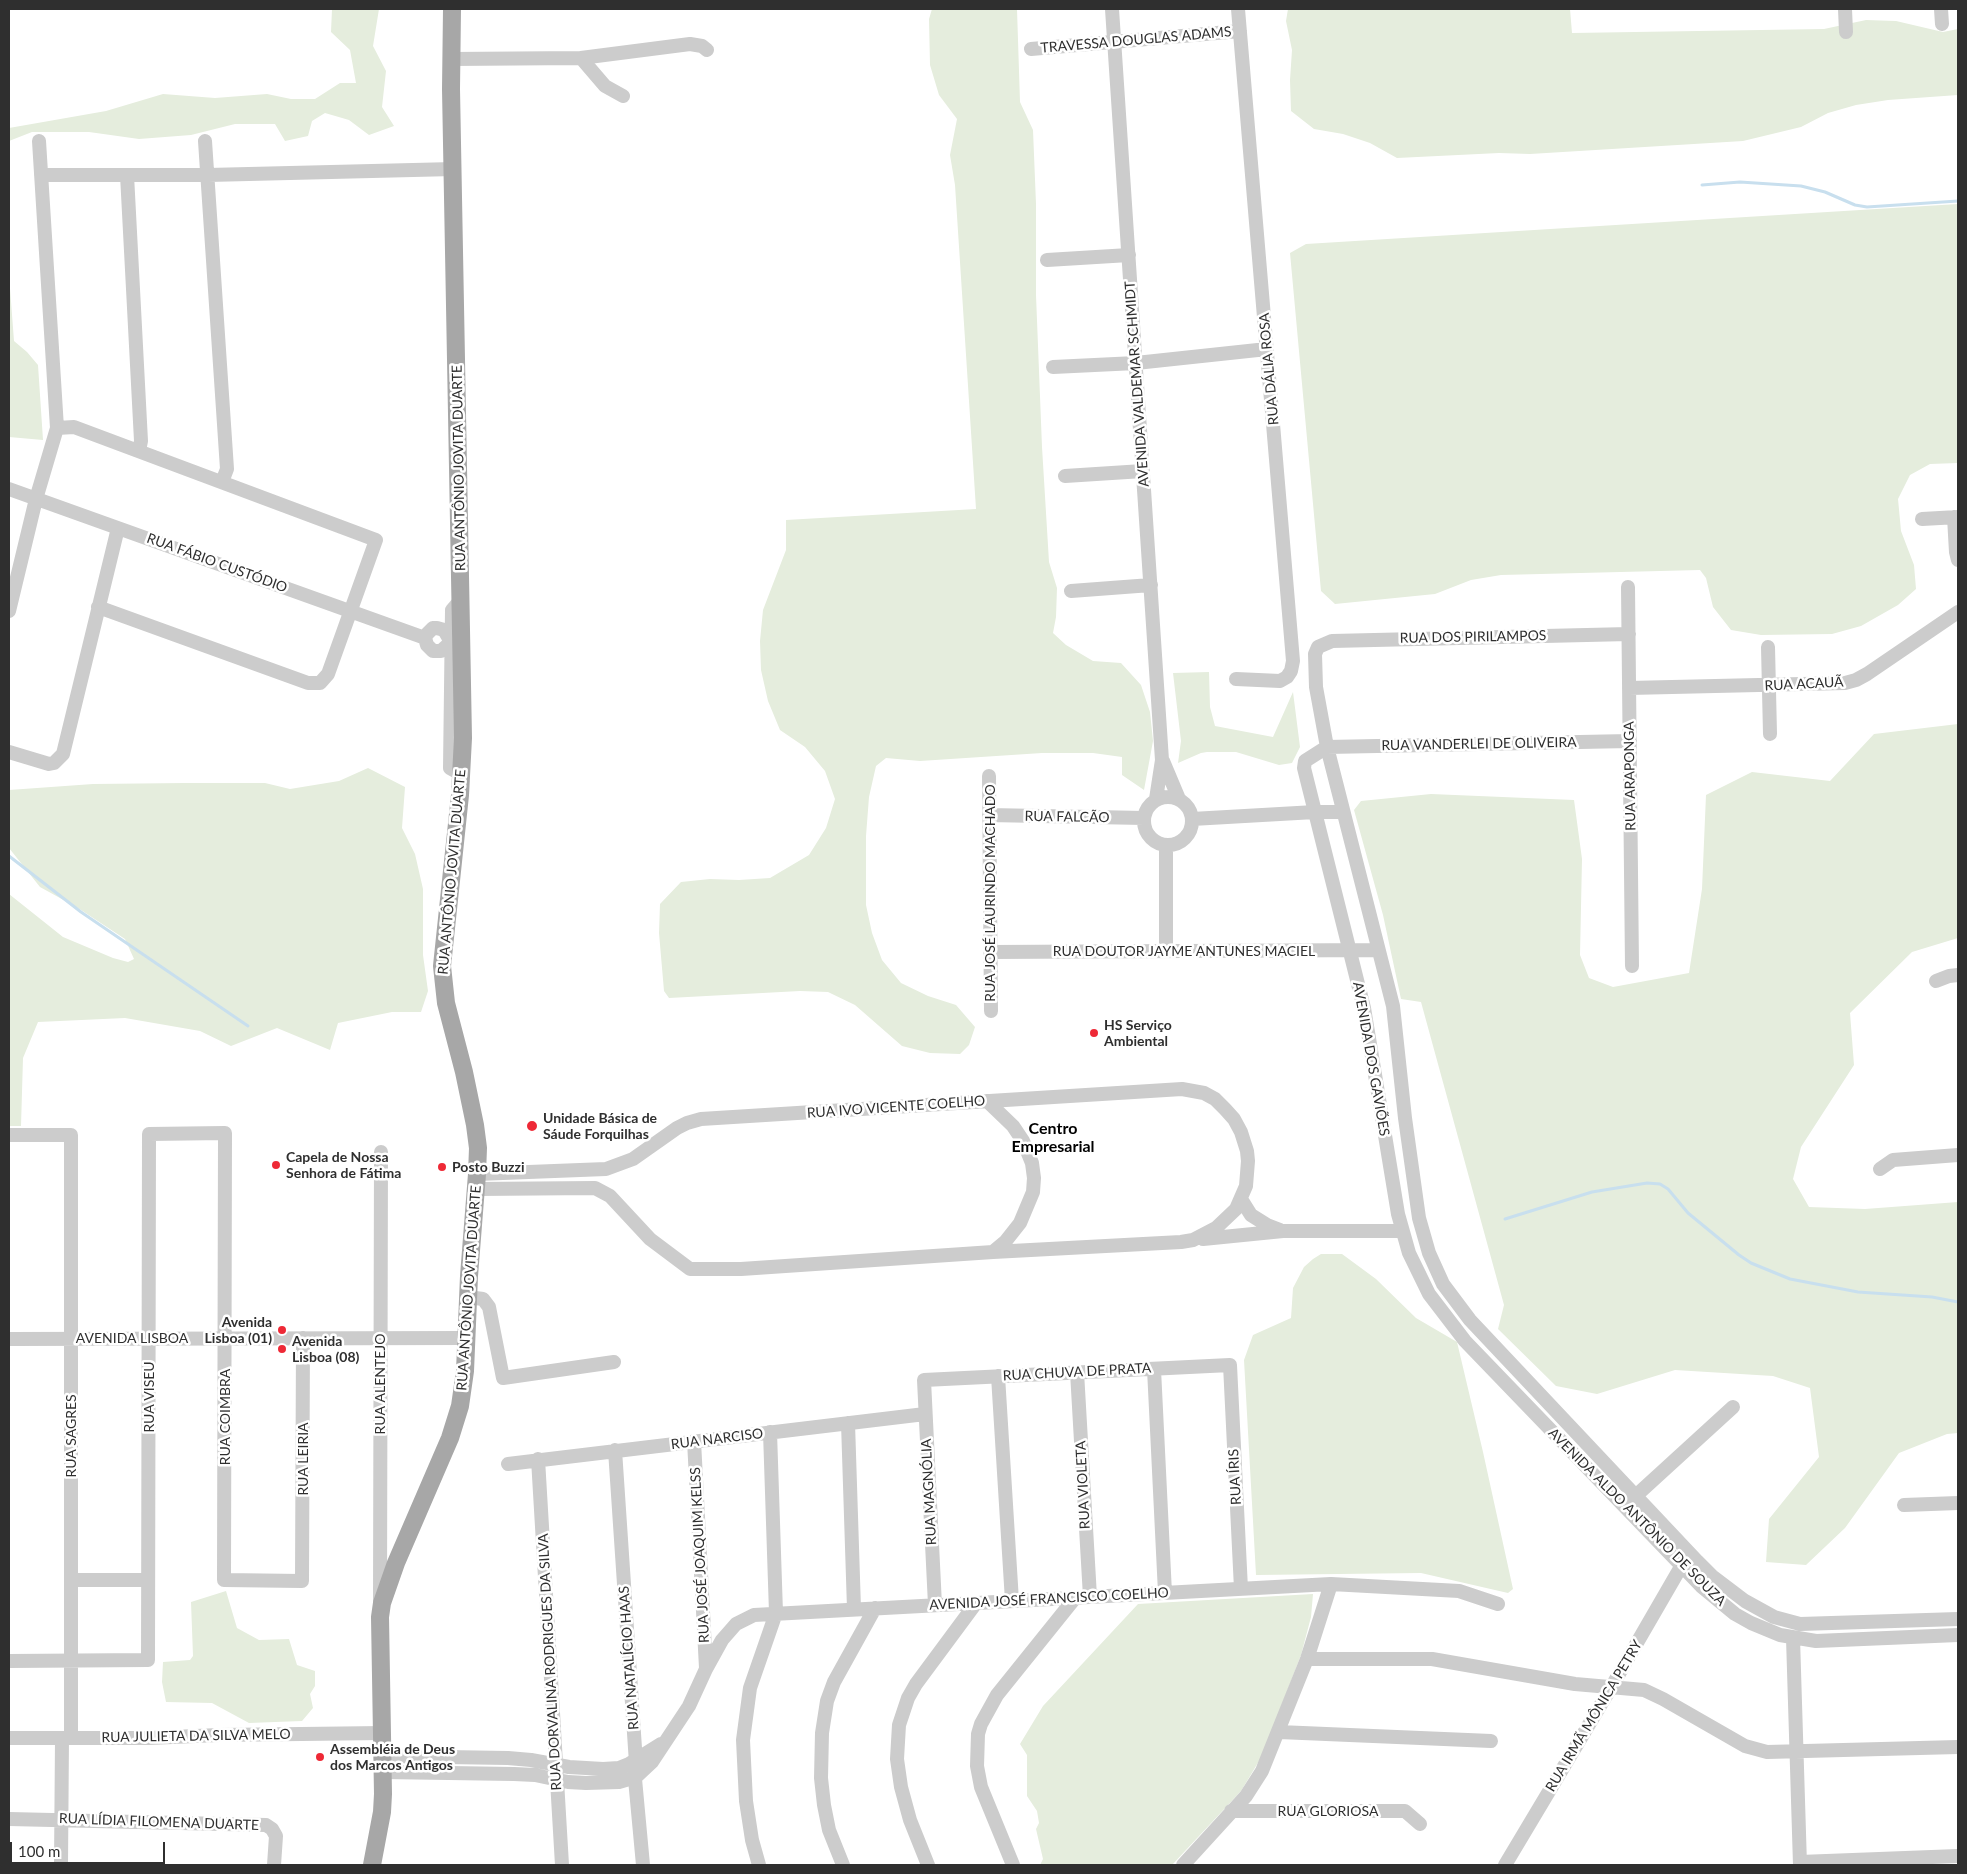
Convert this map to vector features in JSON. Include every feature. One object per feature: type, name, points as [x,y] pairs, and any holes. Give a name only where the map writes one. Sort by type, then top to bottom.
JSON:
[{"type":"main road","name":"RUA ANTÔNIO JOVITA DUARTE","points":[[372,1865],[382,1812],[383,1733],[379,1652],[380,1617],[386,1591],[455,1424],[464,1382],[468,1297],[477,1182],[478,1148],[475,1125],[443,983],[444,941],[463,738],[451,59],[452,9]]},
{"type":"street","name":"AVENIDA VALDEMAR SCHMIDT","points":[[1112,9],[1162,760]]},
{"type":"street","name":"RUA DÁLIA ROSA","points":[[1236,678],[1280,681],[1291,671],[1293,661],[1238,9]]},
{"type":"street","points":[[1845,9],[1846,32]]},
{"type":"street","points":[[1941,9],[1942,24]]},
{"type":"street","name":"TRAVESSA DOUGLAS ADAMS","points":[[1031,49],[1240,31]]},
{"type":"street","points":[[451,59],[581,58],[690,44],[702,46],[707,50]]},
{"type":"street","points":[[581,58],[605,86],[623,96]]},
{"type":"street","points":[[205,140],[227,470],[222,482]]},
{"type":"street","points":[[9,612],[36,499],[57,428],[39,141]]},
{"type":"street","points":[[41,175],[208,175],[454,169]]},
{"type":"street","points":[[127,175],[141,441],[139,451]]},
{"type":"street","points":[[1047,260],[1129,255]]},
{"type":"street","points":[[1053,367],[1136,363],[1267,349]]},
{"type":"street","points":[[57,428],[74,427],[376,540],[328,674],[320,683],[308,683],[98,607]]},
{"type":"street","points":[[1064,476],[1143,470]]},
{"type":"street","name":"RUA FÁBIO CUSTÓDIO","points":[[9,489],[425,638],[429,630],[437,628],[444,630],[451,642]]},
{"type":"street","points":[[1922,519],[1956,517],[1956,552],[1958,560]]},
{"type":"street","points":[[9,752],[44,764],[54,763],[63,754],[118,528]]},
{"type":"street","points":[[1071,591],[1151,585]]},
{"type":"street","name":"RUA ARAPONGA","points":[[1628,587],[1632,966]]},
{"type":"street","points":[[461,774],[450,768],[452,610],[462,599]]},
{"type":"street","name":"RUA ACAUÃ","points":[[1629,688],[1832,684],[1856,680],[1958,612]]},
{"type":"street","name":"RUA DOS PIRILAMPOS","points":[[1318,647],[1332,640],[1629,634]]},
{"type":"street","name":"AVENIDA DOS GAVIÕES","points":[[1318,647],[1314,654],[1316,688],[1327,747],[1392,1006],[1405,1118],[1423,1236],[1443,1284],[1477,1327]]},
{"type":"street","points":[[1768,647],[1770,734]]},
{"type":"street","name":"RUA VANDERLEI DE OLIVEIRA","points":[[1327,747],[1630,741]]},
{"type":"street","name":"AVENIDA DOS GAVIÕES","points":[[1327,747],[1305,761],[1304,768],[1364,1008],[1402,1231],[1417,1272],[1429,1294],[1464,1341]]},
{"type":"street","points":[[1162,760],[1179,799]]},
{"type":"street","points":[[1156,799],[1162,760]]},
{"type":"street","name":"RUA JOSÉ LAURINDO MACHADO","points":[[989,776],[991,1011]]},
{"type":"street","points":[[1163,797],[1179,799],[1186,804],[1192,819],[1188,835],[1182,841],[1166,845],[1152,839],[1144,826],[1144,818],[1150,804],[1156,799],[1163,797]]},
{"type":"street","points":[[1192,819],[1343,812]]},
{"type":"street","name":"RUA FALCÃO","points":[[989,815],[1144,818]]},
{"type":"street","points":[[1166,845],[1166,951]]},
{"type":"street","name":"RUA DOUTOR JAYME ANTUNES MACIEL","points":[[990,952],[1378,950]]},
{"type":"street","points":[[1936,981],[1958,975]]},
{"type":"street","name":"RUA IVO VICENTE COELHO","points":[[477,1182],[606,1170],[633,1159],[686,1123],[701,1119],[1163,1089],[1188,1089],[1204,1093],[1215,1099],[1234,1119],[1241,1132],[1248,1161],[1246,1186],[1236,1209],[1226,1220],[1206,1234],[1193,1240]]},
{"type":"street","points":[[987,1101],[1009,1122],[1023,1141],[1032,1163],[1034,1178],[1033,1192],[1020,1223],[1005,1242],[993,1252]]},
{"type":"street","points":[[1382,1120],[1390,1112],[1396,1112],[1405,1118]]},
{"type":"street","name":"RUA SAGRES","points":[[9,1135],[71,1134],[71,1660],[61,1865]]},
{"type":"street","name":"RUA COIMBRA","points":[[149,1134],[225,1134],[224,1580]]},
{"type":"street","name":"RUA VISEU","points":[[71,1660],[148,1660],[149,1134]]},
{"type":"street","name":"RUA ALENTEJO","points":[[380,1617],[381,1152]]},
{"type":"street","points":[[1880,1169],[1894,1160],[1958,1155]]},
{"type":"street","points":[[477,1182],[588,1187],[605,1192],[606,1170]]},
{"type":"street","name":"RUA IVO VICENTE COELHO","points":[[605,1192],[655,1243],[690,1269],[741,1269],[1173,1242],[1283,1231],[1402,1231]]},
{"type":"street","name":"RUA IVO VICENTE COELHO","points":[[1241,1199],[1251,1215],[1267,1225],[1283,1231]]},
{"type":"street","points":[[1429,1294],[1438,1294],[1443,1284]]},
{"type":"street","points":[[468,1297],[483,1299],[489,1307],[503,1378],[614,1362]]},
{"type":"street","name":"AVENIDA ALDO ANTÔNIO DE SOUZA","points":[[1477,1327],[1630,1501],[1682,1565],[1712,1596],[1735,1614],[1768,1630],[1793,1638],[1816,1641],[1958,1635]]},
{"type":"street","name":"AVENIDA LISBOA","points":[[9,1338],[466,1338]]},
{"type":"street","name":"RUA LEIRIA","points":[[224,1580],[302,1580],[303,1338]]},
{"type":"street","name":"AVENIDA ALDO ANTÔNIO DE SOUZA","points":[[1464,1341],[1630,1501],[1712,1576],[1746,1601],[1774,1617],[1788,1622],[1816,1624],[1958,1619]]},
{"type":"street","name":"RUA CHUVA DE PRATA","points":[[924,1380],[1230,1365]]},
{"type":"street","name":"RUA ÍRIS","points":[[1230,1365],[1241,1589]]},
{"type":"street","points":[[1154,1369],[1164,1593]]},
{"type":"street","name":"RUA VIOLETA","points":[[1077,1372],[1090,1597]]},
{"type":"street","points":[[998,1376],[1012,1601]]},
{"type":"street","name":"RUA MAGNÓLIA","points":[[924,1380],[935,1605]]},
{"type":"street","points":[[1630,1501],[1733,1407]]},
{"type":"street","name":"RUA NARCISO","points":[[508,1464],[925,1414]]},
{"type":"street","points":[[848,1423],[854,1609]]},
{"type":"street","points":[[759,1865],[752,1840],[746,1801],[743,1740],[750,1688],[776,1613],[770,1432]]},
{"type":"street","name":"RUA JOSÉ JOAQUIM KELSS","points":[[694,1441],[706,1669]]},
{"type":"street","name":"RUA NATALÍCIO HAAS","points":[[615,1450],[635,1777],[643,1865]]},
{"type":"street","name":"RUA DORVALINA RODRIGUES DA SILVA","points":[[538,1459],[562,1865]]},
{"type":"street","points":[[1904,1505],[1958,1503]]},
{"type":"street","points":[[380,1544],[384,1548],[392,1550],[404,1545]]},
{"type":"street","name":"RUA IRMÃ MÔNICA PETRY","points":[[1505,1865],[1682,1565]]},
{"type":"street","points":[[71,1580],[148,1580]]},
{"type":"street","points":[[1182,1865],[1254,1784],[1268,1759],[1307,1659],[1330,1584]]},
{"type":"street","name":"AVENIDA JOSÉ FRANCISCO COELHO","points":[[635,1777],[652,1762],[689,1706],[722,1640],[736,1624],[749,1616],[776,1613],[1330,1584],[1459,1591],[1498,1604]]},
{"type":"street","points":[[1013,1865],[980,1782],[977,1766],[978,1734],[981,1724],[997,1695],[1075,1598]]},
{"type":"street","points":[[928,1865],[910,1820],[900,1787],[897,1759],[899,1726],[908,1698],[916,1684],[976,1603]]},
{"type":"street","points":[[843,1865],[829,1830],[825,1811],[822,1778],[822,1732],[827,1701],[834,1682],[875,1608]]},
{"type":"street","points":[[1793,1638],[1800,1864],[1958,1856]]},
{"type":"street","points":[[1307,1659],[1432,1659],[1575,1684],[1644,1690],[1756,1750],[1768,1752],[1797,1753],[1958,1747]]},
{"type":"street","points":[[9,1661],[71,1660]]},
{"type":"street","points":[[1279,1732],[1491,1741]]},
{"type":"street","name":"RUA JULIETA DA SILVA MELO","points":[[9,1738],[163,1738],[219,1734],[383,1733]]},
{"type":"street","name":"AVENIDA JOSÉ FRANCISCO COELHO","points":[[383,1764],[508,1758],[569,1767],[619,1768],[666,1741]]},
{"type":"street","points":[[383,1764],[514,1774],[568,1782],[607,1783],[635,1777]]},
{"type":"street","name":"RUA GLORIOSA","points":[[1232,1811],[1405,1811],[1420,1824]]},
{"type":"street","name":"RUA LÍDIA FILOMENA DUARTE","points":[[9,1819],[266,1825],[272,1829],[276,1836],[274,1865]]},
{"type":"green space","points":[[332,9],[379,9],[373,46],[386,71],[382,107],[394,126],[369,135],[349,120],[325,113],[312,121],[308,136],[285,141],[275,124],[235,124],[191,135],[139,139],[89,132],[32,132],[9,141],[9,128],[106,111],[163,94],[215,98],[267,94],[291,99],[315,99],[340,83],[356,83],[350,50],[331,32]]},
{"type":"green space","points":[[932,9],[1017,9],[1020,102],[1033,130],[1036,204],[1036,295],[1042,447],[1049,562],[1057,588],[1056,617],[1053,633],[1066,645],[1093,661],[1121,663],[1141,685],[1150,712],[1153,741],[1144,790],[1122,775],[1122,757],[1093,753],[1042,753],[920,761],[886,758],[876,766],[869,797],[866,836],[866,905],[872,933],[882,960],[901,983],[928,996],[956,1005],[975,1027],[969,1045],[960,1054],[930,1053],[902,1046],[855,1005],[828,992],[800,991],[669,998],[664,991],[659,933],[660,904],[681,882],[710,879],[770,878],[809,855],[826,828],[835,799],[825,771],[805,747],[780,730],[768,701],[761,670],[760,641],[763,610],[786,550],[786,520],[976,509],[955,185],[950,155],[957,119],[939,95],[930,65],[929,19]]},
{"type":"green space","points":[[1288,9],[1570,9],[1572,33],[1824,29],[1866,20],[1896,21],[1943,32],[1958,29],[1958,95],[1888,100],[1856,105],[1828,113],[1801,127],[1743,141],[1530,154],[1499,153],[1397,158],[1370,143],[1343,134],[1314,129],[1291,111],[1290,80],[1292,50],[1286,21]]},
{"type":"green space","points":[[1958,204],[1958,463],[1930,464],[1910,475],[1898,499],[1901,531],[1914,565],[1916,589],[1898,605],[1861,626],[1832,634],[1761,635],[1731,630],[1713,607],[1706,578],[1700,570],[1501,575],[1471,580],[1435,594],[1335,604],[1321,591],[1290,253],[1306,244]]},
{"type":"green space","points":[[9,275],[14,341],[38,365],[43,440],[9,437]]},
{"type":"green space","points":[[1209,672],[1210,707],[1215,726],[1273,737],[1293,692],[1300,747],[1292,763],[1279,765],[1236,752],[1207,752],[1178,763],[1181,741],[1173,673]]},
{"type":"green space","points":[[1958,724],[1958,938],[1912,952],[1850,1013],[1854,1065],[1801,1147],[1793,1179],[1809,1207],[1865,1209],[1958,1202],[1958,1433],[1947,1434],[1899,1453],[1845,1528],[1806,1565],[1766,1562],[1769,1519],[1819,1457],[1810,1388],[1773,1376],[1675,1370],[1597,1394],[1556,1386],[1498,1329],[1504,1305],[1421,1002],[1401,999],[1383,915],[1354,810],[1361,801],[1431,794],[1574,800],[1582,859],[1580,955],[1589,978],[1613,987],[1689,973],[1702,889],[1706,795],[1752,772],[1830,781],[1874,734]]},
{"type":"green space","points":[[368,768],[405,787],[402,828],[415,854],[423,889],[423,955],[428,991],[421,1012],[392,1012],[338,1023],[330,1050],[277,1028],[231,1046],[200,1031],[125,1018],[38,1022],[23,1058],[21,1126],[9,1126],[9,894],[63,937],[113,958],[128,962],[134,959],[125,939],[78,908],[40,887],[9,848],[9,790],[93,784],[185,783],[265,783],[290,789],[339,781]]},
{"type":"green space","points":[[1321,1254],[1342,1254],[1376,1279],[1416,1318],[1457,1342],[1513,1589],[1508,1593],[1421,1573],[1256,1575],[1244,1360],[1253,1335],[1291,1318],[1293,1288],[1304,1267]]},
{"type":"green space","points":[[226,1591],[237,1628],[259,1640],[289,1639],[297,1665],[315,1671],[315,1686],[310,1694],[313,1708],[302,1721],[249,1723],[212,1703],[166,1702],[162,1682],[163,1662],[190,1660],[193,1656],[191,1602]]},
{"type":"green space","points":[[1313,1594],[1311,1617],[1301,1655],[1262,1756],[1241,1791],[1172,1865],[1040,1865],[1043,1859],[1036,1829],[1039,1823],[1037,1811],[1027,1796],[1027,1755],[1020,1744],[1043,1706],[1138,1604]]},
{"type":"waterway","points":[[1702,185],[1740,182],[1801,186],[1825,192],[1855,205],[1867,207],[1958,201]]},
{"type":"waterway","points":[[9,856],[81,912],[248,1026]]},
{"type":"waterway","points":[[1505,1219],[1592,1192],[1647,1183],[1660,1184],[1668,1189],[1688,1213],[1739,1255],[1751,1263],[1790,1279],[1858,1292],[1932,1297],[1958,1302]]},
{"type":"place","name":"HS Serviço Ambiental","points":[[1094,1033]]},
{"type":"place","name":"Unidade Básica de Sáude Forquilhas","points":[[532,1126]]},
{"type":"place","name":"Capela de Nossa Senhora de Fátima","points":[[276,1165]]},
{"type":"place","name":"Posto Buzzi","points":[[442,1167]]},
{"type":"place","name":"Avenida Lisboa (01)","points":[[282,1330]]},
{"type":"place","name":"Avenida Lisboa (08)","points":[[282,1349]]},
{"type":"place","name":"Assembléia de Deus dos Marcos Antigos","points":[[320,1757]]},
{"type":"district","name":"Centro Empresarial","points":[[1053,1138]]}]
